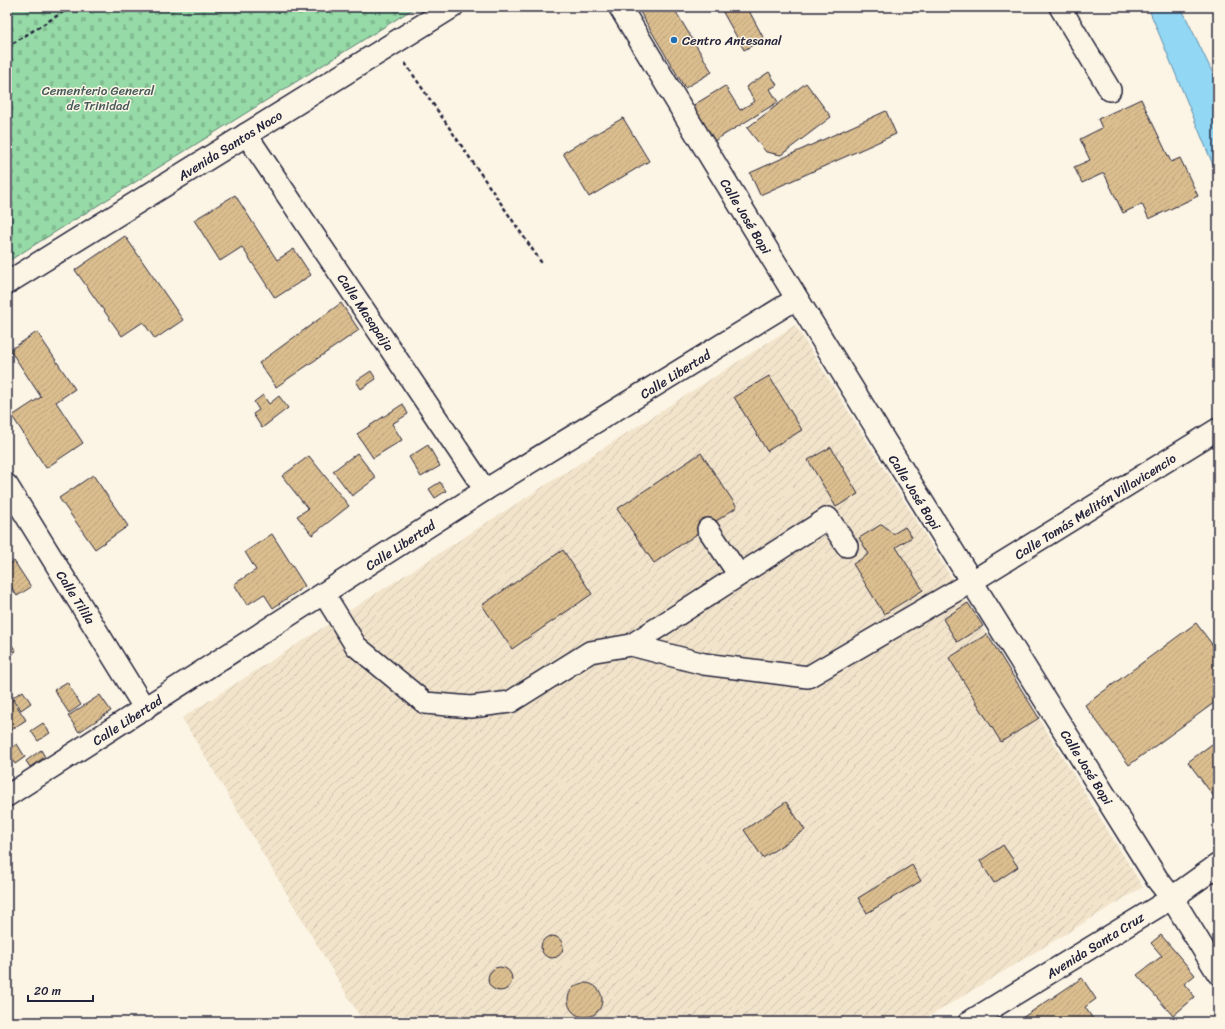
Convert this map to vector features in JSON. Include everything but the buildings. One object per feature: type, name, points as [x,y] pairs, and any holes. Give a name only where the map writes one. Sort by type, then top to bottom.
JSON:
[{"type":"main road","name":"Avenida Santos Noco","points":[[7,283],[452,7]]},
{"type":"main road","name":"Calle José Bopi","points":[[620,7],[796,299],[971,582],[1157,879],[1172,898],[1218,973]]},
{"type":"main road","name":"Avenida Santa Cruz","points":[[1172,898],[1218,865]]},
{"type":"street","points":[[1060,7],[1110,90]]},
{"type":"street","name":"Calle Masapaija","points":[[246,134],[485,490]]},
{"type":"street","name":"Calle Libertad","points":[[7,796],[485,490],[796,299]]},
{"type":"street","name":"Calle Tomás Melitón Villavicencio","points":[[631,645],[704,664],[808,677],[971,582],[1218,429]]},
{"type":"street","name":"Calle Tilila","points":[[7,485],[145,709]]},
{"type":"street","points":[[324,594],[356,646],[425,703],[471,707],[510,702],[590,652],[631,645],[828,518],[847,546]]},
{"type":"street","points":[[708,529],[739,575]]},
{"type":"street","name":"Avenida Santa Cruz","points":[[969,1022],[1172,898]]},
{"type":"path","points":[[7,47],[71,7]]},
{"type":"path","points":[[392,44],[543,265]]},
{"type":"shaded area","points":[[795,325],[1143,887],[920,1022],[363,1022],[182,718]]},
{"type":"green space","name":"Cementerio General de Trinidad","points":[[7,7],[416,7],[7,262]]},
{"type":"water","points":[[1148,7],[1181,7],[1218,84],[1218,177]]},
{"type":"place","name":"Centro Antesanal","points":[[674,40]]}]
